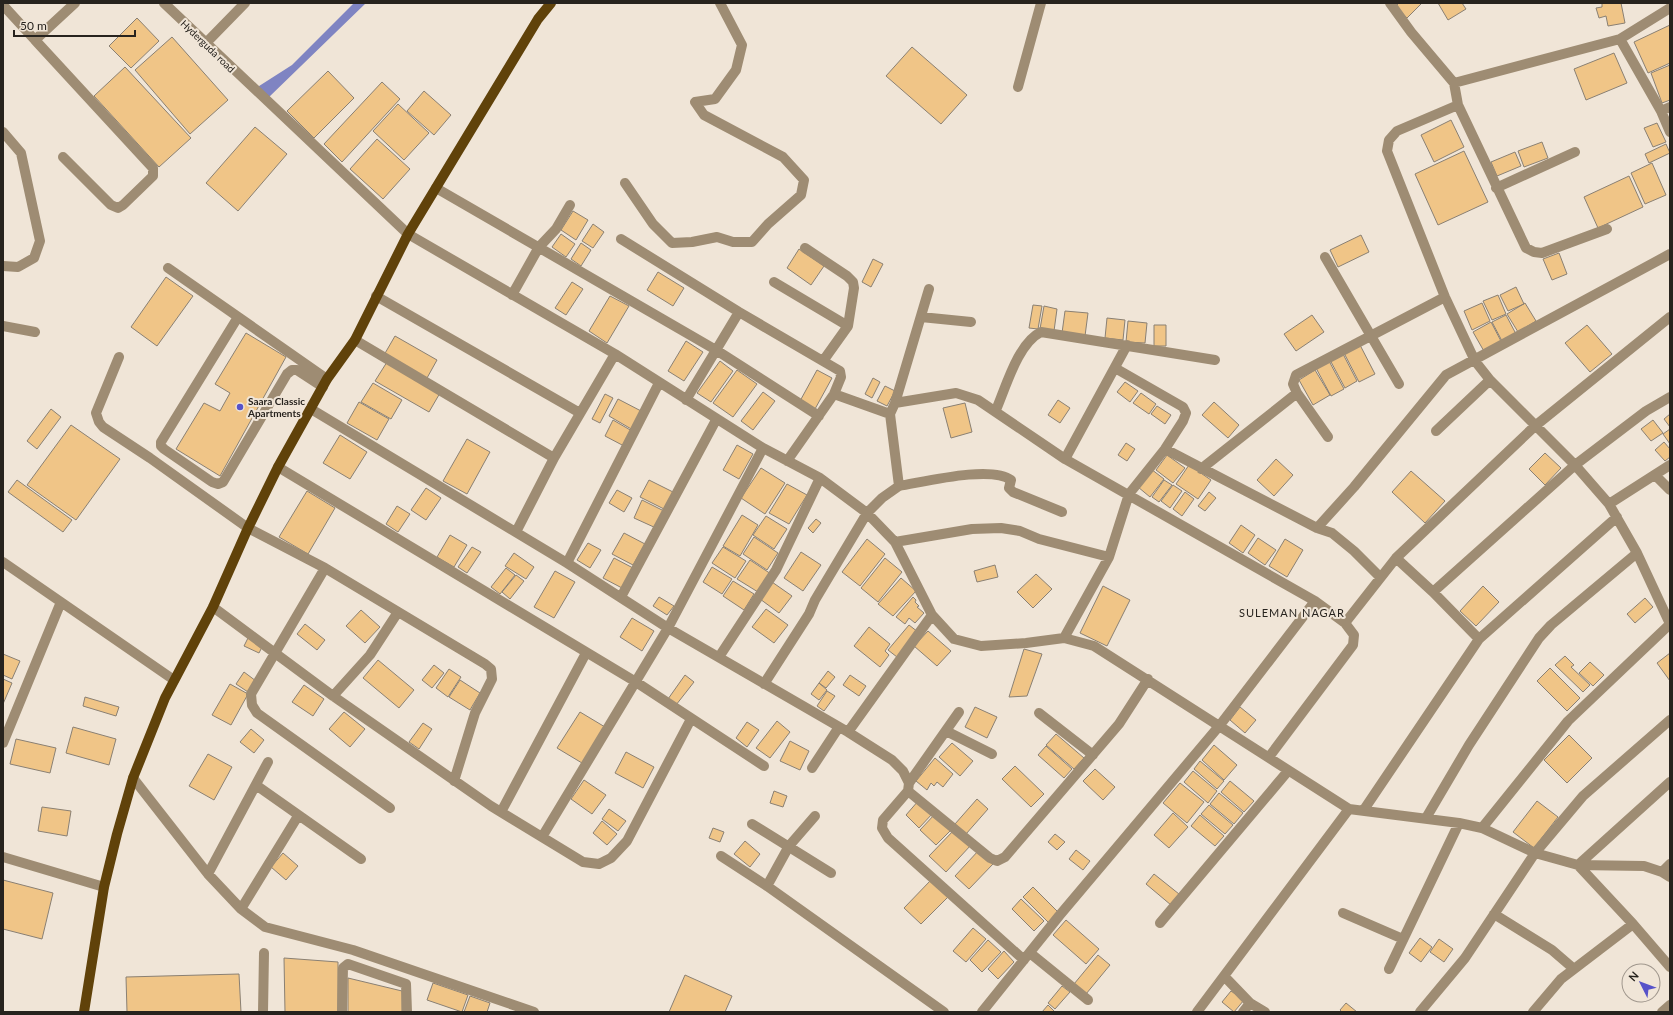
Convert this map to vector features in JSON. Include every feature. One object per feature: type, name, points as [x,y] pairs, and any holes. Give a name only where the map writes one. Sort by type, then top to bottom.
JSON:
[{"type":"main road","points":[[84,1012],[104,887],[133,778],[165,698],[213,607],[248,528],[278,467],[325,383],[355,340],[408,234],[538,19],[551,3]]},
{"type":"street","points":[[35,40],[75,3]]},
{"type":"street","name":"Hyderguda road","points":[[164,3],[205,44],[408,234],[615,354],[716,420],[763,448],[820,478],[867,512],[895,542],[932,616],[954,639],[981,646],[1026,643],[1064,638]]},
{"type":"street","points":[[205,44],[245,3]]},
{"type":"street","points":[[625,183],[653,224],[672,243],[692,242],[717,237],[733,242],[752,242],[768,224],[801,195],[804,180],[783,158],[704,115],[695,102],[715,99],[736,70],[742,45],[720,3]]},
{"type":"street","points":[[1018,86],[1041,3]]},
{"type":"street","points":[[1390,3],[1411,32],[1454,83],[1458,105],[1496,188],[1526,248],[1534,252],[1542,253],[1607,229]]},
{"type":"street","points":[[3,6],[153,168],[153,176],[118,208],[111,205],[63,157]]},
{"type":"street","points":[[1454,83],[1620,39],[1670,8]]},
{"type":"street","points":[[1620,39],[1665,109],[1670,132]]},
{"type":"street","points":[[1458,105],[1397,131],[1389,140],[1386,151],[1445,298],[1475,361],[1490,380],[1575,465],[1617,517],[1637,553],[1670,624],[1568,721],[1482,828]]},
{"type":"street","points":[[3,132],[21,153],[40,241],[34,258],[18,267],[3,266]]},
{"type":"street","points":[[1496,188],[1575,152]]},
{"type":"street","points":[[436,188],[716,350],[819,416]]},
{"type":"street","points":[[512,295],[539,247],[556,229],[570,205]]},
{"type":"street","points":[[621,239],[739,312],[840,371],[842,374],[834,394],[788,461]]},
{"type":"street","points":[[805,248],[847,276],[853,282],[854,288],[848,326],[823,361]]},
{"type":"street","points":[[1317,528],[1368,470],[1446,374],[1462,365],[1475,361],[1670,254]]},
{"type":"street","points":[[1325,257],[1399,384]]},
{"type":"street","points":[[168,268],[238,317],[325,383]]},
{"type":"street","points":[[774,282],[848,326]]},
{"type":"street","points":[[899,486],[890,414],[895,403],[929,289]]},
{"type":"street","points":[[376,296],[580,413]]},
{"type":"street","points":[[1328,437],[1293,384],[1296,375],[1445,298]]},
{"type":"street","points":[[686,400],[739,312]]},
{"type":"street","points":[[238,317],[161,442],[164,449],[212,482],[218,484],[223,482],[287,374],[292,370],[297,370],[325,383]]},
{"type":"street","points":[[921,317],[971,322]]},
{"type":"street","points":[[1345,623],[1396,558],[1535,426],[1670,318]]},
{"type":"street","points":[[3,326],[36,332]]},
{"type":"street","points":[[996,410],[1025,345],[1033,336],[1041,332],[1215,360]]},
{"type":"street","points":[[355,340],[554,458]]},
{"type":"street","points":[[1065,459],[1127,345]]},
{"type":"street","points":[[516,532],[554,458],[615,354]]},
{"type":"street","points":[[119,357],[96,414],[98,422],[103,427],[150,458],[248,528],[325,568],[491,669],[492,679],[475,713],[454,781]]},
{"type":"street","points":[[1115,368],[1183,407],[1186,414],[1165,449],[1129,494],[1109,557],[1064,638],[1094,646],[1220,725],[1288,771],[1349,809],[1426,818],[1482,828],[1535,853],[1578,865],[1644,866],[1666,874],[1670,864]]},
{"type":"street","points":[[1436,431],[1490,380]]},
{"type":"street","points":[[567,563],[659,383]]},
{"type":"street","points":[[895,403],[956,392],[978,400],[996,410],[1065,459],[1315,601],[1345,623],[1354,635],[1353,645],[1269,757]]},
{"type":"street","points":[[1201,469],[1298,393]]},
{"type":"street","points":[[834,394],[890,414]]},
{"type":"street","points":[[1433,592],[1575,465],[1646,411],[1670,397]]},
{"type":"street","points":[[311,409],[567,563],[668,628],[844,730],[892,760],[903,771],[909,787],[990,858],[997,861],[1005,857],[1119,724],[1148,679]]},
{"type":"street","points":[[621,597],[716,420]]},
{"type":"street","points":[[542,837],[668,628],[763,448]]},
{"type":"street","points":[[1165,449],[1317,528],[1332,533],[1354,551],[1380,577]]},
{"type":"street","points":[[1608,504],[1656,476],[1670,465]]},
{"type":"street","points":[[278,467],[636,682],[764,766]]},
{"type":"street","points":[[764,684],[809,614],[815,600],[867,512],[882,498],[899,486],[973,474],[1006,476],[1011,480],[1009,488],[1013,492],[1062,512]]},
{"type":"street","points":[[1656,476],[1670,490]]},
{"type":"street","points":[[718,657],[776,570],[820,478]]},
{"type":"street","points":[[1363,811],[1479,639],[1617,517]]},
{"type":"street","points":[[895,542],[972,529],[1001,528],[1020,531],[1039,539],[1109,557]]},
{"type":"street","points":[[1426,818],[1469,745],[1539,638],[1551,626],[1637,553]]},
{"type":"street","points":[[1396,558],[1433,592],[1479,639]]},
{"type":"street","points":[[3,562],[174,680]]},
{"type":"street","points":[[325,568],[252,694],[252,705],[257,713],[390,808]]},
{"type":"street","points":[[982,1012],[1059,916],[1220,725],[1315,601]]},
{"type":"street","points":[[3,744],[61,602]]},
{"type":"street","points":[[213,607],[333,696],[454,781],[501,812],[583,862],[599,864],[610,858],[627,841],[691,719]]},
{"type":"street","points":[[333,696],[370,655],[398,612]]},
{"type":"street","points":[[812,768],[844,730],[932,616]]},
{"type":"street","points":[[501,812],[586,653]]},
{"type":"street","points":[[959,712],[909,787],[883,820],[882,828],[888,838],[1027,956],[1088,1000]]},
{"type":"street","points":[[1039,714],[1093,755]]},
{"type":"street","points":[[1420,1012],[1465,958],[1535,853],[1582,796],[1670,720]]},
{"type":"street","points":[[946,731],[992,754]]},
{"type":"street","points":[[208,874],[268,762]]},
{"type":"street","points":[[1160,923],[1288,771]]},
{"type":"street","points":[[133,778],[208,874],[242,909],[264,927],[353,950],[534,1012]]},
{"type":"street","points":[[1578,865],[1670,782]]},
{"type":"street","points":[[256,785],[361,859]]},
{"type":"street","points":[[1197,1012],[1349,809]]},
{"type":"street","points":[[242,909],[298,816]]},
{"type":"street","points":[[767,886],[789,846],[815,816]]},
{"type":"street","points":[[1389,969],[1460,823]]},
{"type":"street","points":[[752,824],[831,873]]},
{"type":"street","points":[[721,856],[767,886],[944,1012]]},
{"type":"street","points":[[3,857],[104,887]]},
{"type":"street","points":[[1578,865],[1633,924],[1670,967]]},
{"type":"street","points":[[1343,913],[1403,939]]},
{"type":"street","points":[[1494,914],[1552,950],[1574,969]]},
{"type":"street","points":[[1533,1012],[1562,979],[1633,924]]},
{"type":"street","points":[[264,953],[264,1012]]},
{"type":"street","points":[[342,1012],[342,968],[348,964],[406,984],[407,1012]]},
{"type":"street","points":[[1224,976],[1250,1003],[1266,1012]]},
{"type":"street","points":[[1242,1012],[1250,1003]]},
{"type":"street","points":[[1662,1012],[1670,1005]]},
{"type":"water","points":[[354,3],[366,3],[268,98],[256,88],[292,65]]},
{"type":"building","points":[[1399,3],[1422,3],[1407,18],[1395,7]]},
{"type":"building","points":[[1438,3],[1462,3],[1466,9],[1448,20]]},
{"type":"building","points":[[1602,3],[1621,3],[1625,23],[1608,26],[1606,16],[1599,18],[1596,8],[1602,7]]},
{"type":"building","points":[[137,18],[159,41],[131,68],[109,46]]},
{"type":"building","points":[[1670,25],[1670,63],[1648,73],[1634,42]]},
{"type":"building","points":[[172,37],[228,100],[190,134],[135,70]]},
{"type":"building","points":[[912,47],[967,95],[941,124],[886,76]]},
{"type":"building","points":[[1614,53],[1627,83],[1586,100],[1574,69]]},
{"type":"building","points":[[1670,65],[1670,100],[1662,103],[1651,73]]},
{"type":"building","points":[[125,67],[191,138],[159,167],[94,96]]},
{"type":"building","points":[[328,71],[354,98],[314,138],[287,111]]},
{"type":"building","points":[[382,82],[400,99],[342,162],[324,144]]},
{"type":"building","points":[[424,91],[451,115],[434,135],[407,111]]},
{"type":"building","points":[[398,104],[429,133],[404,160],[373,131]]},
{"type":"building","points":[[1451,120],[1464,147],[1434,162],[1421,135]]},
{"type":"building","points":[[1657,123],[1666,142],[1653,147],[1644,128]]},
{"type":"building","points":[[255,127],[287,154],[238,211],[206,183]]},
{"type":"building","points":[[377,139],[410,169],[383,199],[350,169]]},
{"type":"building","points":[[1542,142],[1548,158],[1524,167],[1518,151]]},
{"type":"building","points":[[1666,144],[1670,153],[1649,163],[1645,154]]},
{"type":"building","points":[[1464,151],[1488,202],[1438,225],[1415,174]]},
{"type":"building","points":[[1515,152],[1521,166],[1497,176],[1491,162]]},
{"type":"building","points":[[1652,163],[1666,195],[1645,204],[1631,173]]},
{"type":"building","points":[[1629,176],[1643,207],[1598,228],[1584,197]]},
{"type":"building","points":[[573,211],[588,220],[576,240],[561,230]]},
{"type":"building","points":[[593,224],[604,232],[593,248],[582,241]]},
{"type":"building","points":[[561,234],[575,244],[566,257],[552,247]]},
{"type":"building","points":[[1361,235],[1369,252],[1338,267],[1330,250]]},
{"type":"building","points":[[581,243],[591,250],[581,266],[571,259]]},
{"type":"building","points":[[799,249],[824,266],[811,285],[787,268]]},
{"type":"building","points":[[1559,253],[1567,274],[1552,280],[1543,259]]},
{"type":"building","points":[[873,259],[883,264],[871,287],[862,282]]},
{"type":"building","points":[[658,272],[684,288],[673,306],[647,290]]},
{"type":"building","points":[[166,277],[193,296],[157,346],[131,327]]},
{"type":"building","points":[[572,282],[583,289],[566,315],[555,308]]},
{"type":"building","points":[[1516,287],[1524,304],[1508,311],[1500,295]]},
{"type":"building","points":[[1498,295],[1506,314],[1492,320],[1483,301]]},
{"type":"building","points":[[610,296],[629,306],[607,343],[589,331]]},
{"type":"building","points":[[1482,303],[1490,321],[1472,330],[1464,311]]},
{"type":"building","points":[[1525,303],[1536,321],[1518,332],[1507,314]]},
{"type":"building","points":[[1033,305],[1042,306],[1038,329],[1029,328]]},
{"type":"building","points":[[1044,306],[1057,309],[1054,331],[1040,329]]},
{"type":"building","points":[[1065,311],[1088,313],[1085,336],[1062,333]]},
{"type":"building","points":[[1312,315],[1324,332],[1296,351],[1284,334]]},
{"type":"building","points":[[1506,315],[1516,334],[1502,341],[1492,322]]},
{"type":"building","points":[[1107,318],[1125,320],[1123,340],[1105,338]]},
{"type":"building","points":[[1128,321],[1147,323],[1145,343],[1126,342]]},
{"type":"building","points":[[1491,322],[1502,343],[1485,353],[1473,332]]},
{"type":"building","points":[[1154,325],[1166,325],[1166,346],[1154,346]]},
{"type":"building","points":[[1587,325],[1612,354],[1590,372],[1565,343]]},
{"type":"building","name":"Saara Classic Apartments","points":[[246,333],[286,357],[220,476],[176,449],[204,403],[220,411],[230,393],[215,384]]},
{"type":"building","points":[[395,336],[437,360],[427,378],[384,355]]},
{"type":"building","points":[[686,341],[703,352],[684,381],[668,371]]},
{"type":"building","points":[[1360,345],[1375,374],[1359,382],[1344,353]]},
{"type":"building","points":[[1343,354],[1357,381],[1345,388],[1330,360]]},
{"type":"building","points":[[720,361],[733,371],[711,402],[697,393]]},
{"type":"building","points":[[1329,361],[1344,389],[1331,396],[1316,368]]},
{"type":"building","points":[[387,362],[440,393],[429,412],[375,381]]},
{"type":"building","points":[[737,370],[757,384],[733,417],[713,403]]},
{"type":"building","points":[[817,370],[832,378],[815,409],[800,401]]},
{"type":"building","points":[[1315,370],[1330,395],[1313,405],[1299,380]]},
{"type":"building","points":[[873,378],[880,382],[872,398],[865,394]]},
{"type":"building","points":[[1125,382],[1138,391],[1130,402],[1117,392]]},
{"type":"building","points":[[373,383],[402,400],[391,419],[361,402]]},
{"type":"building","points":[[885,386],[895,391],[887,406],[877,401]]},
{"type":"building","points":[[763,392],[775,401],[753,430],[741,421]]},
{"type":"building","points":[[1141,393],[1156,404],[1149,414],[1133,403]]},
{"type":"building","points":[[605,394],[613,398],[600,423],[592,419]]},
{"type":"building","points":[[618,399],[643,412],[633,430],[609,416]]},
{"type":"building","points":[[1058,400],[1070,408],[1060,423],[1048,415]]},
{"type":"building","points":[[359,402],[389,419],[377,440],[347,423]]},
{"type":"building","points":[[1214,402],[1239,425],[1228,438],[1202,415]]},
{"type":"building","points":[[965,403],[972,432],[951,438],[943,408]]},
{"type":"building","points":[[1157,406],[1171,415],[1165,424],[1151,414]]},
{"type":"building","points":[[51,409],[61,417],[37,449],[27,441]]},
{"type":"building","points":[[1670,414],[1670,427],[1664,419]]},
{"type":"building","points":[[613,420],[632,431],[624,446],[605,436]]},
{"type":"building","points":[[1653,420],[1663,433],[1651,441],[1641,429]]},
{"type":"building","points":[[71,425],[120,459],[76,520],[27,485]]},
{"type":"building","points":[[1670,429],[1670,444],[1663,434]]},
{"type":"building","points":[[340,435],[367,452],[350,479],[323,463]]},
{"type":"building","points":[[467,439],[490,452],[467,494],[443,481]]},
{"type":"building","points":[[1664,442],[1670,449],[1670,457],[1665,461],[1655,450]]},
{"type":"building","points":[[1126,443],[1135,449],[1127,461],[1118,455]]},
{"type":"building","points":[[737,445],[753,454],[739,479],[723,470]]},
{"type":"building","points":[[1545,453],[1561,468],[1545,485],[1529,469]]},
{"type":"building","points":[[1167,455],[1185,468],[1173,483],[1156,470]]},
{"type":"building","points":[[1276,459],[1293,475],[1274,496],[1257,480]]},
{"type":"building","points":[[1189,465],[1211,480],[1198,499],[1176,484]]},
{"type":"building","points":[[761,468],[785,483],[765,514],[741,498]]},
{"type":"building","points":[[1151,469],[1164,479],[1150,497],[1138,487]]},
{"type":"building","points":[[1411,471],[1445,501],[1425,523],[1392,492]]},
{"type":"building","points":[[17,480],[72,520],[63,532],[8,492]]},
{"type":"building","points":[[649,480],[673,492],[664,509],[640,497]]},
{"type":"building","points":[[1164,480],[1172,485],[1159,502],[1152,497]]},
{"type":"building","points":[[787,484],[807,495],[789,524],[769,513]]},
{"type":"building","points":[[1173,485],[1182,491],[1170,508],[1161,501]]},
{"type":"building","points":[[426,488],[441,498],[426,520],[411,510]]},
{"type":"building","points":[[617,490],[632,498],[624,512],[609,503]]},
{"type":"building","points":[[307,491],[335,508],[308,554],[279,537]]},
{"type":"building","points":[[1185,492],[1194,499],[1182,516],[1173,509]]},
{"type":"building","points":[[1209,492],[1216,498],[1205,511],[1198,506]]},
{"type":"building","points":[[642,500],[664,511],[656,528],[634,518]]},
{"type":"building","points":[[397,506],[410,514],[398,532],[386,524]]},
{"type":"building","points":[[742,515],[758,525],[740,556],[723,546]]},
{"type":"building","points":[[766,516],[787,529],[774,549],[753,535]]},
{"type":"building","points":[[816,519],[821,523],[813,533],[808,528]]},
{"type":"building","points":[[1241,525],[1255,535],[1243,553],[1229,543]]},
{"type":"building","points":[[624,533],[645,544],[633,565],[612,554]]},
{"type":"building","points":[[450,535],[467,545],[454,567],[437,557]]},
{"type":"building","points":[[754,537],[778,553],[767,570],[743,554]]},
{"type":"building","points":[[1258,538],[1276,550],[1265,565],[1248,553]]},
{"type":"building","points":[[867,539],[885,554],[860,586],[842,572]]},
{"type":"building","points":[[1285,539],[1303,550],[1287,577],[1269,566]]},
{"type":"building","points":[[588,543],[601,550],[590,568],[577,560]]},
{"type":"building","points":[[472,547],[481,552],[467,573],[458,567]]},
{"type":"building","points":[[723,547],[746,561],[735,578],[712,563]]},
{"type":"building","points":[[801,552],[821,565],[803,591],[784,578]]},
{"type":"building","points":[[514,553],[534,567],[526,579],[505,566]]},
{"type":"building","points":[[614,558],[633,568],[622,588],[603,578]]},
{"type":"building","points":[[885,558],[902,572],[878,602],[861,588]]},
{"type":"building","points":[[750,560],[771,574],[758,592],[737,579]]},
{"type":"building","points":[[995,565],[998,577],[977,582],[974,571]]},
{"type":"building","points":[[712,567],[732,579],[722,594],[703,582]]},
{"type":"building","points":[[506,568],[515,575],[500,594],[491,587]]},
{"type":"building","points":[[555,571],[575,582],[554,618],[534,607]]},
{"type":"building","points":[[1036,574],[1052,589],[1033,608],[1017,592]]},
{"type":"building","points":[[516,575],[524,581],[510,599],[502,592]]},
{"type":"building","points":[[901,578],[916,591],[893,616],[878,604]]},
{"type":"building","points":[[733,581],[754,594],[744,610],[723,596]]},
{"type":"building","points":[[772,582],[792,596],[779,613],[760,599]]},
{"type":"building","points":[[1103,586],[1130,600],[1107,646],[1080,633]]},
{"type":"building","points":[[1483,586],[1499,602],[1476,626],[1460,611]]},
{"type":"building","points":[[659,597],[674,606],[667,615],[653,606]]},
{"type":"building","points":[[913,597],[919,606],[917,607],[924,613],[915,623],[909,618],[905,624],[896,617]]},
{"type":"building","points":[[1645,598],[1653,607],[1635,623],[1627,614]]},
{"type":"building","points":[[766,609],[788,625],[774,643],[752,627]]},
{"type":"building","points":[[361,610],[380,627],[365,643],[346,626]]},
{"type":"building","points":[[632,618],[654,631],[642,651],[620,637]]},
{"type":"building","points":[[305,624],[325,640],[317,650],[297,634]]},
{"type":"building","points":[[909,625],[918,632],[897,657],[888,650]]},
{"type":"building","points":[[869,627],[890,644],[885,651],[889,655],[880,667],[854,646]]},
{"type":"building","points":[[928,631],[951,651],[937,666],[914,646]]},
{"type":"building","points":[[248,638],[263,645],[259,653],[244,646]]},
{"type":"building","points":[[1024,649],[1042,654],[1027,696],[1009,697]]},
{"type":"building","points":[[1670,653],[1670,681],[1657,663]]},
{"type":"building","points":[[3,654],[20,661],[12,679],[3,675]]},
{"type":"building","points":[[1565,656],[1574,665],[1571,667],[1590,685],[1583,692],[1555,665]]},
{"type":"building","points":[[378,660],[414,690],[399,708],[363,678]]},
{"type":"building","points":[[1590,662],[1604,675],[1593,686],[1579,673]]},
{"type":"building","points":[[434,665],[444,673],[432,688],[422,680]]},
{"type":"building","points":[[1550,668],[1580,698],[1567,711],[1537,681]]},
{"type":"building","points":[[449,669],[461,677],[448,697],[436,688]]},
{"type":"building","points":[[828,671],[835,677],[826,688],[819,683]]},
{"type":"building","points":[[244,672],[256,681],[248,692],[236,684]]},
{"type":"building","points":[[685,675],[694,682],[676,705],[668,699]]},
{"type":"building","points":[[850,675],[866,686],[859,696],[843,685]]},
{"type":"building","points":[[3,679],[12,683],[3,704]]},
{"type":"building","points":[[460,680],[480,693],[470,710],[449,697]]},
{"type":"building","points":[[819,683],[827,690],[819,700],[811,694]]},
{"type":"building","points":[[230,684],[248,694],[231,725],[212,715]]},
{"type":"building","points":[[304,685],[324,699],[313,716],[292,702]]},
{"type":"building","points":[[827,691],[835,696],[824,711],[817,706]]},
{"type":"building","points":[[85,697],[119,707],[116,716],[83,706]]},
{"type":"building","points":[[975,707],[997,717],[987,738],[965,727]]},
{"type":"building","points":[[1240,707],[1256,720],[1245,733],[1230,720]]},
{"type":"building","points":[[344,712],[365,729],[350,747],[329,729]]},
{"type":"building","points":[[580,712],[605,727],[582,763],[557,748]]},
{"type":"building","points":[[777,721],[790,732],[770,758],[756,748]]},
{"type":"building","points":[[747,722],[759,730],[747,747],[736,738]]},
{"type":"building","points":[[423,723],[432,729],[419,749],[409,742]]},
{"type":"building","points":[[73,727],[116,739],[109,765],[66,753]]},
{"type":"building","points":[[251,729],[264,740],[254,753],[240,742]]},
{"type":"building","points":[[1056,734],[1084,758],[1074,769],[1046,745]]},
{"type":"building","points":[[1569,735],[1592,758],[1567,783],[1544,760]]},
{"type":"building","points":[[16,739],[56,748],[50,773],[10,764]]},
{"type":"building","points":[[790,741],[809,751],[800,770],[780,761]]},
{"type":"building","points":[[952,743],[973,761],[960,776],[939,757]]},
{"type":"building","points":[[1214,745],[1237,765],[1224,780],[1202,760]]},
{"type":"building","points":[[1046,746],[1072,769],[1064,778],[1038,755]]},
{"type":"building","points":[[626,752],[654,767],[643,788],[615,773]]},
{"type":"building","points":[[208,754],[232,767],[214,800],[189,786]]},
{"type":"building","points":[[935,758],[953,774],[943,787],[937,782],[934,786],[931,783],[927,790],[916,781]]},
{"type":"building","points":[[1200,761],[1224,781],[1217,789],[1194,769]]},
{"type":"building","points":[[1015,766],[1044,794],[1031,807],[1002,779]]},
{"type":"building","points":[[1095,769],[1115,787],[1103,800],[1083,781]]},
{"type":"building","points":[[1193,771],[1217,791],[1208,803],[1184,782]]},
{"type":"building","points":[[584,780],[606,795],[592,814],[571,799]]},
{"type":"building","points":[[1230,781],[1254,801],[1244,812],[1221,792]]},
{"type":"building","points":[[1180,783],[1204,802],[1187,823],[1163,803]]},
{"type":"building","points":[[774,791],[787,796],[783,807],[770,803]]},
{"type":"building","points":[[1219,793],[1243,813],[1234,824],[1210,804]]},
{"type":"building","points":[[977,799],[988,809],[966,834],[955,824]]},
{"type":"building","points":[[919,800],[933,813],[919,828],[906,815]]},
{"type":"building","points":[[1537,801],[1558,817],[1534,848],[1513,832]]},
{"type":"building","points":[[1209,805],[1233,825],[1225,834],[1201,814]]},
{"type":"building","points":[[42,807],[71,811],[67,836],[38,831]]},
{"type":"building","points":[[609,809],[626,821],[618,831],[602,819]]},
{"type":"building","points":[[1173,813],[1188,827],[1169,848],[1154,835]]},
{"type":"building","points":[[935,814],[951,830],[936,845],[920,830]]},
{"type":"building","points":[[1200,815],[1224,836],[1215,846],[1191,826]]},
{"type":"building","points":[[602,821],[617,834],[607,845],[593,833]]},
{"type":"building","points":[[713,828],[724,832],[720,842],[709,838]]},
{"type":"building","points":[[955,829],[971,845],[946,872],[929,856]]},
{"type":"building","points":[[1055,834],[1065,842],[1057,850],[1048,842]]},
{"type":"building","points":[[745,841],[760,854],[750,867],[734,854]]},
{"type":"building","points":[[979,850],[993,864],[969,889],[955,876]]},
{"type":"building","points":[[1076,850],[1090,861],[1083,870],[1069,859]]},
{"type":"building","points":[[283,853],[298,866],[286,880],[271,867]]},
{"type":"building","points":[[1154,874],[1179,894],[1171,905],[1146,884]]},
{"type":"building","points":[[3,880],[53,893],[42,939],[3,929]]},
{"type":"building","points":[[931,880],[948,897],[921,924],[904,908]]},
{"type":"building","points":[[1033,887],[1059,913],[1049,923],[1023,897]]},
{"type":"building","points":[[1021,899],[1044,921],[1034,931],[1012,909]]},
{"type":"building","points":[[1066,920],[1099,949],[1086,964],[1053,935]]},
{"type":"building","points":[[973,928],[986,939],[966,962],[953,951]]},
{"type":"building","points":[[1420,938],[1432,947],[1421,962],[1409,953]]},
{"type":"building","points":[[1439,939],[1453,949],[1444,962],[1430,952]]},
{"type":"building","points":[[988,940],[1001,952],[982,972],[970,960]]},
{"type":"building","points":[[1004,951],[1014,962],[998,979],[988,969]]},
{"type":"building","points":[[1098,955],[1110,965],[1086,994],[1074,984]]},
{"type":"building","points":[[284,958],[338,962],[338,1012],[285,1012]]},
{"type":"building","points":[[239,974],[241,1012],[127,1012],[126,977]]},
{"type":"building","points":[[685,975],[732,996],[725,1012],[669,1012]]},
{"type":"building","points":[[348,978],[402,991],[402,1012],[348,1012]]},
{"type":"building","points":[[433,983],[468,995],[462,1012],[427,1000]]},
{"type":"building","points":[[1062,986],[1070,992],[1055,1009],[1048,1003]]},
{"type":"building","points":[[1231,991],[1244,1000],[1234,1012],[1222,1002]]},
{"type":"building","points":[[470,996],[490,1003],[487,1012],[464,1012]]},
{"type":"building","points":[[1346,1003],[1357,1012],[1342,1012],[1340,1010]]},
{"type":"building","points":[[1048,1005],[1055,1012],[1042,1012]]},
{"type":"place","name":"Saara Classic Apartments","points":[[240,407]]},
{"type":"district","name":"SULEMAN NAGAR","points":[[1292,612]]}]
